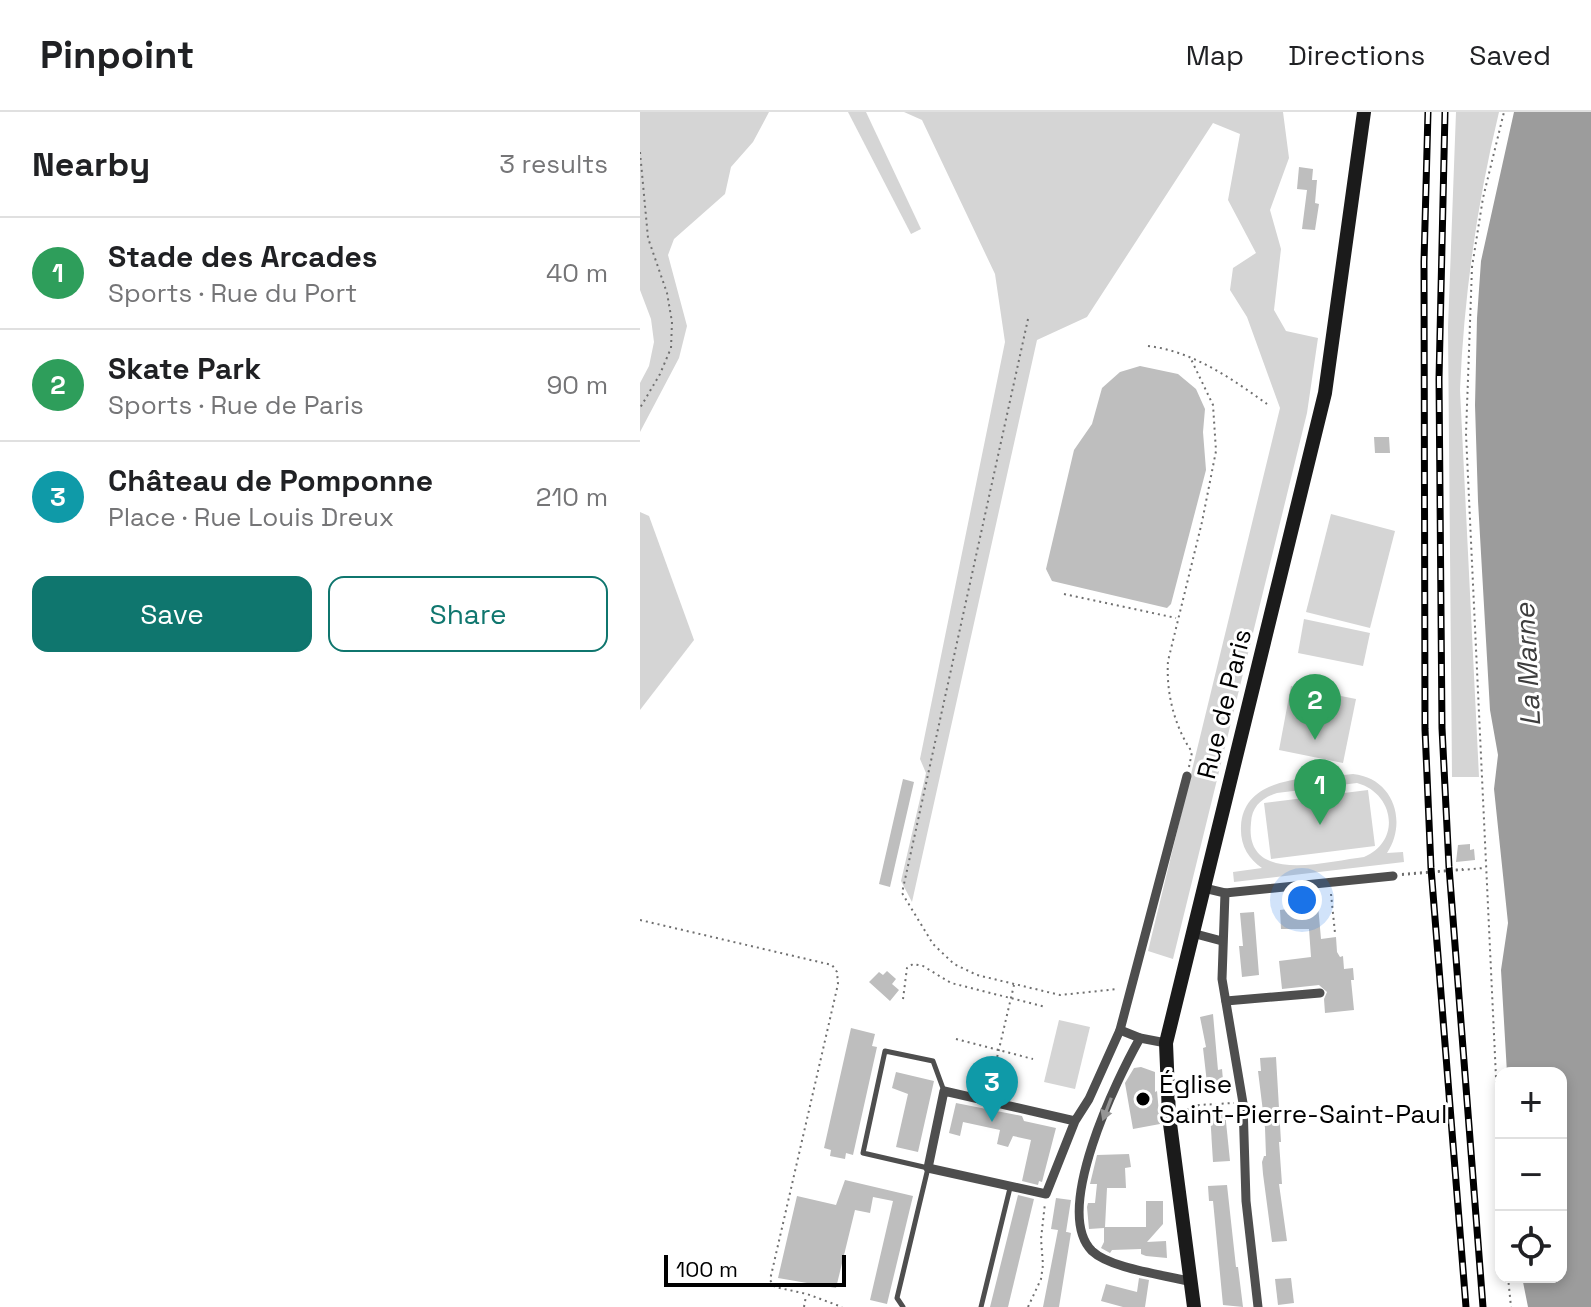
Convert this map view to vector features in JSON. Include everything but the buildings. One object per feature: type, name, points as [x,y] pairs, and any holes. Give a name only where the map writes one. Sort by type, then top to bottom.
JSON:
[{"type":"main road","name":"Rue de Paris","points":[[1194,1307],[1169,1116],[1166,1043],[1325,393],[1364,112]]},
{"type":"street","points":[[1075,1121],[944,1091],[928,1168],[1046,1194],[1075,1121],[1089,1099],[1120,1030],[1187,776]]},
{"type":"street","points":[[1204,888],[1225,893],[1393,876]]},
{"type":"street","points":[[1225,893],[1222,979],[1243,1103],[1246,1201],[1258,1307]]},
{"type":"street","points":[[1192,933],[1222,941]]},
{"type":"street","points":[[1226,1001],[1320,993]]},
{"type":"street","points":[[1120,1030],[1166,1043]]},
{"type":"street","points":[[1140,1038],[1124,1065],[1083,1173],[1079,1219],[1084,1239],[1092,1251],[1107,1261],[1192,1282]]},
{"type":"lane","points":[[903,1307],[897,1298],[928,1168],[863,1153],[885,1051],[933,1061],[944,1091]]},
{"type":"lane","points":[[981,1307],[1010,1187]]},
{"type":"path","points":[[1499,1139],[1466,434],[1472,267],[1483,198],[1504,112]]},
{"type":"path","points":[[640,152],[648,238],[667,293],[672,322],[671,348],[640,408]]},
{"type":"path","points":[[1028,319],[902,893],[933,944],[954,964],[977,975],[1060,995],[1115,989],[1131,991]]},
{"type":"path","points":[[1148,346],[1168,348],[1190,357],[1235,381],[1267,404]]},
{"type":"path","points":[[1187,776],[1192,752],[1181,736],[1166,683],[1177,618],[1202,522],[1216,451],[1213,405],[1190,357]]},
{"type":"path","points":[[1064,594],[1177,618]]},
{"type":"path","points":[[1393,876],[1486,868]]},
{"type":"path","points":[[1330,882],[1335,933]]},
{"type":"path","points":[[640,920],[832,965],[837,972],[838,984],[770,1280],[775,1287],[807,1294],[842,1307]]},
{"type":"path","points":[[903,999],[907,968],[913,964],[923,966],[951,983],[1046,1007]]},
{"type":"path","points":[[986,1101],[1015,984]]},
{"type":"path","points":[[956,1039],[1033,1059]]},
{"type":"path","points":[[1169,1116],[1199,1105],[1243,1103]]},
{"type":"path","points":[[1028,1307],[1041,1279],[1046,1194]]},
{"type":"path","points":[[1509,1283],[1511,1307]]},
{"type":"path","points":[[804,1307],[807,1294]]},
{"type":"shaded area","points":[[640,112],[769,112],[753,142],[731,167],[725,194],[674,239],[668,255],[687,326],[679,358],[640,432],[640,383],[649,366],[654,342],[651,319],[640,290]]},
{"type":"shaded area","points":[[848,112],[866,112],[921,229],[911,234]]},
{"type":"shaded area","points":[[904,112],[1283,112],[1289,158],[1270,210],[1281,249],[1274,310],[1286,331],[1318,338],[1307,413],[1173,959],[1148,951],[1280,408],[1247,317],[1230,290],[1233,268],[1256,253],[1228,200],[1240,134],[1213,123],[1087,317],[1037,340],[912,902],[901,881],[926,773],[920,759],[1005,342],[995,274],[922,120]]},
{"type":"shaded area","points":[[1456,112],[1499,112],[1473,250],[1460,390],[1479,777],[1452,777],[1448,328]]},
{"type":"shaded area","points":[[640,512],[649,516],[694,640],[640,710]]},
{"type":"shaded area","points":[[1331,514],[1395,531],[1370,628],[1306,612]]},
{"type":"shaded area","points":[[1304,619],[1370,633],[1363,666],[1298,653]]},
{"type":"shaded area","points":[[1291,686],[1356,699],[1343,763],[1279,750]]},
{"type":"shaded area","points":[[1353,774],[1367,777],[1387,792],[1396,815],[1396,828],[1387,853],[1403,852],[1404,862],[1234,882],[1233,872],[1262,868],[1246,850],[1241,833],[1245,809],[1254,796],[1284,782]],"holes":[[[1357,783],[1379,797],[1389,818],[1384,840],[1376,850],[1364,857],[1291,865],[1274,862],[1261,855],[1252,843],[1253,812],[1262,800],[1272,795]]]},
{"type":"shaded area","points":[[1368,790],[1375,846],[1271,859],[1264,803]]},
{"type":"shaded area","points":[[1059,1020],[1090,1027],[1075,1089],[1044,1082]]},
{"type":"water","name":"La Marne","points":[[1514,112],[1591,112],[1591,1307],[1528,1307],[1523,1283],[1567,1283],[1567,1067],[1507,1067],[1501,970],[1508,923],[1494,789],[1498,755],[1490,710],[1478,501],[1475,405],[1481,261]]},
{"type":"railway","points":[[1428,112],[1424,262],[1425,729],[1431,868],[1466,1307]]},
{"type":"railway","points":[[1445,112],[1439,379],[1442,728],[1449,867],[1483,1307]]},
{"type":"place","name":"Skate Park","points":[[1315,740]]},
{"type":"place","name":"Stade des Arcades","points":[[1320,825]]},
{"type":"place","name":"Église Saint-Pierre-Saint-Paul","points":[[1143,1099]]},
{"type":"place","name":"Château de Pomponne","points":[[992,1122]]}]
